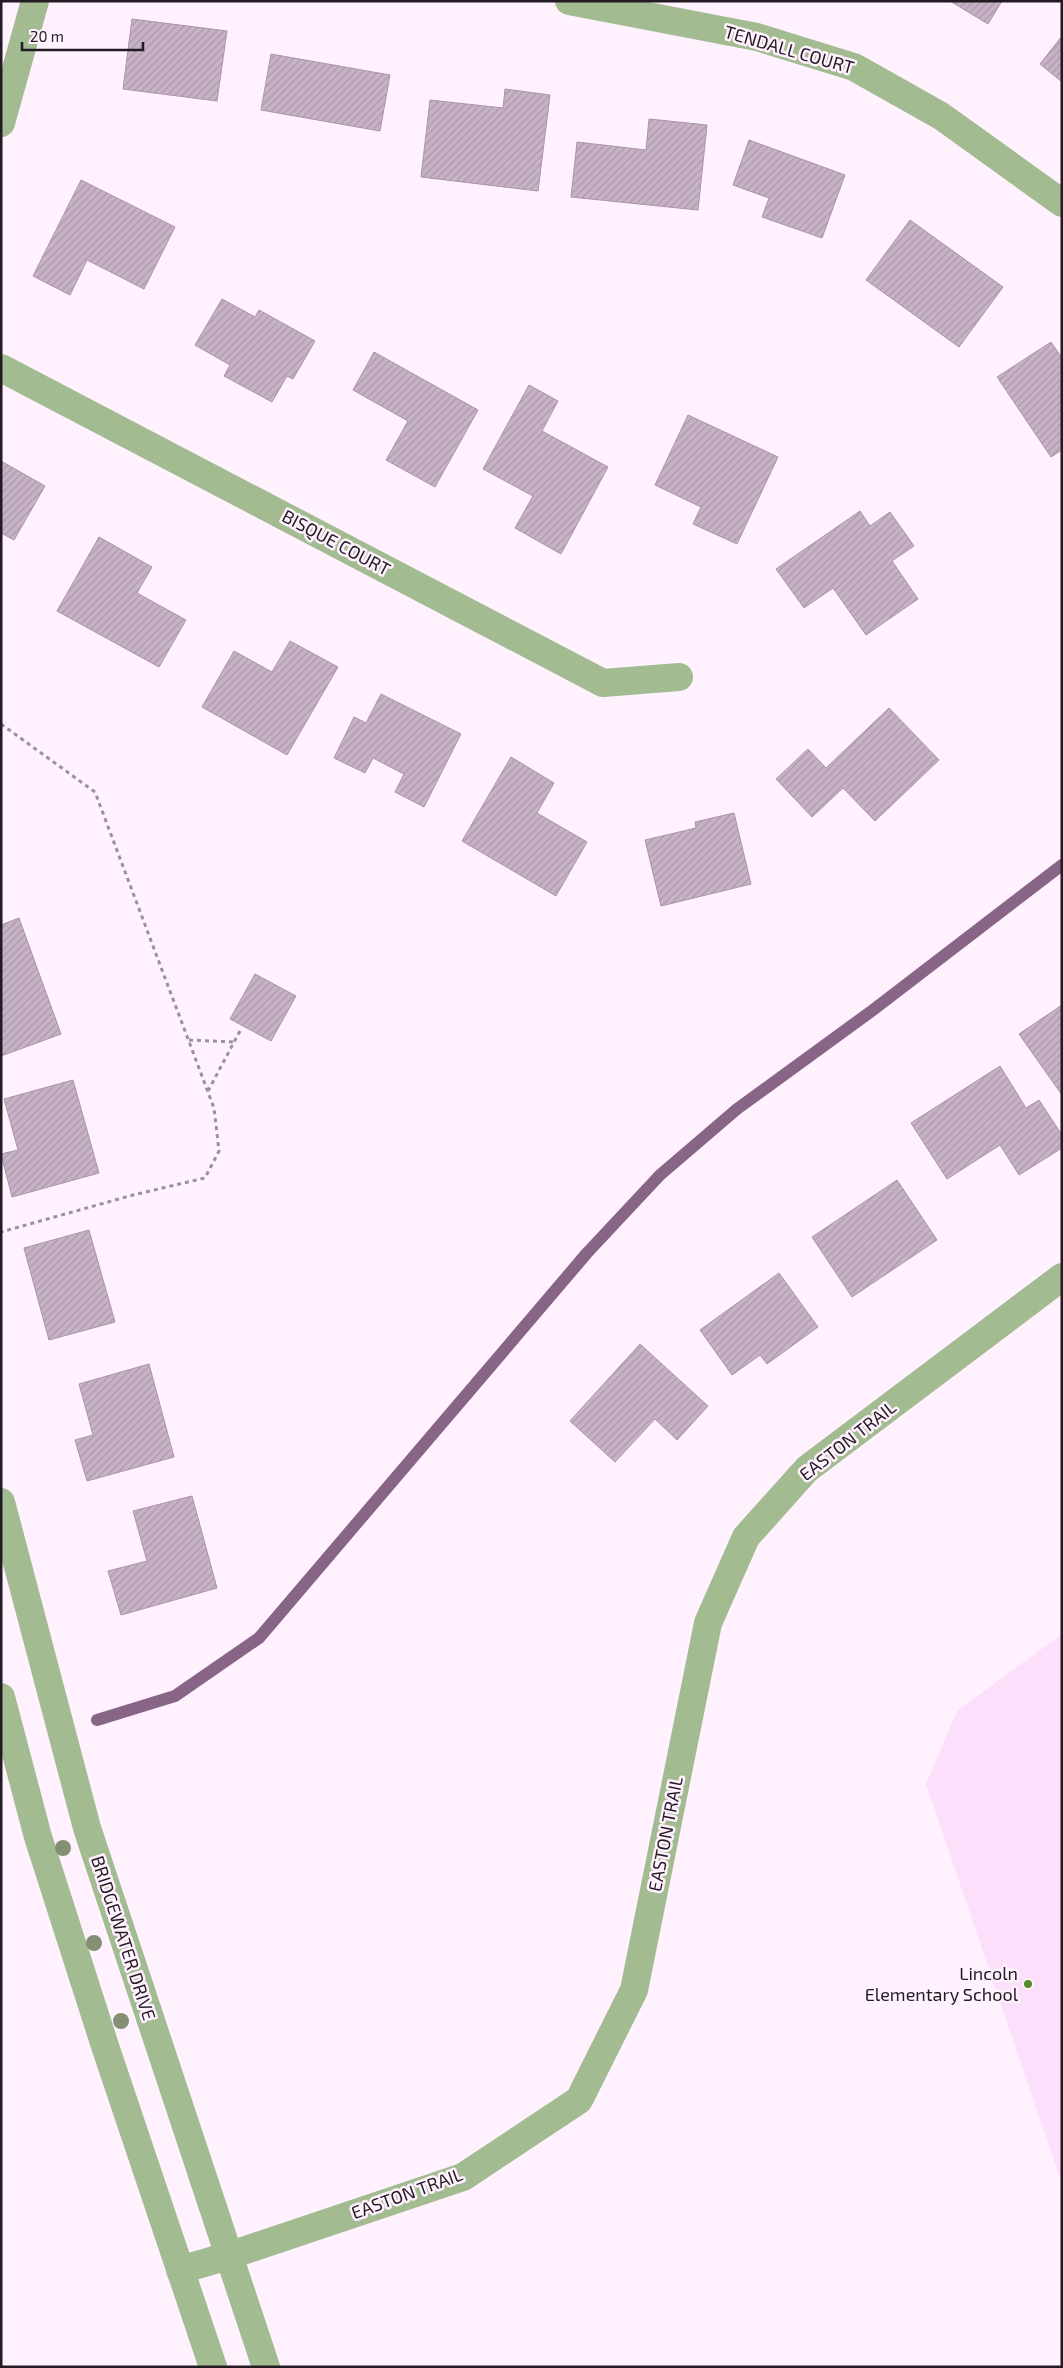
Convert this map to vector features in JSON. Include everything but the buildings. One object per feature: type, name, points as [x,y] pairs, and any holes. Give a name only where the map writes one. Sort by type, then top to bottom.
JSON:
[{"type":"street","points":[[1,123],[35,1]]},
{"type":"street","name":"TENDALL COURT","points":[[569,1],[757,37],[854,67],[941,116],[1062,203]]},
{"type":"street","name":"BISQUE COURT","points":[[1,368],[603,683],[679,677]]},
{"type":"street","name":"EASTON TRAIL","points":[[180,2270],[228,2256],[462,2177],[579,2100],[634,1990],[708,1623],[746,1537],[807,1469],[1062,1277]]},
{"type":"street","name":"BRIDGEWATER DRIVE","points":[[1,1502],[87,1828],[266,2367]]},
{"type":"street","points":[[1,1697],[38,1837],[213,2367]]},
{"type":"path","points":[[1,724],[95,792],[214,1108],[219,1151],[206,1178],[133,1195],[1,1232]]},
{"type":"path","points":[[208,1092],[241,1028]]},
{"type":"path","points":[[189,1040],[234,1042]]},
{"type":"shaded area","name":"Lincoln Elementary School","points":[[1062,1634],[1062,2184],[926,1784],[957,1711]]},
{"type":"waterway","points":[[97,1720],[175,1696],[259,1638],[587,1253],[660,1175],[737,1109],[873,1010],[1062,865]]},
{"type":"place","name":"Lincoln Elementary School","points":[[1028,1984]]}]
